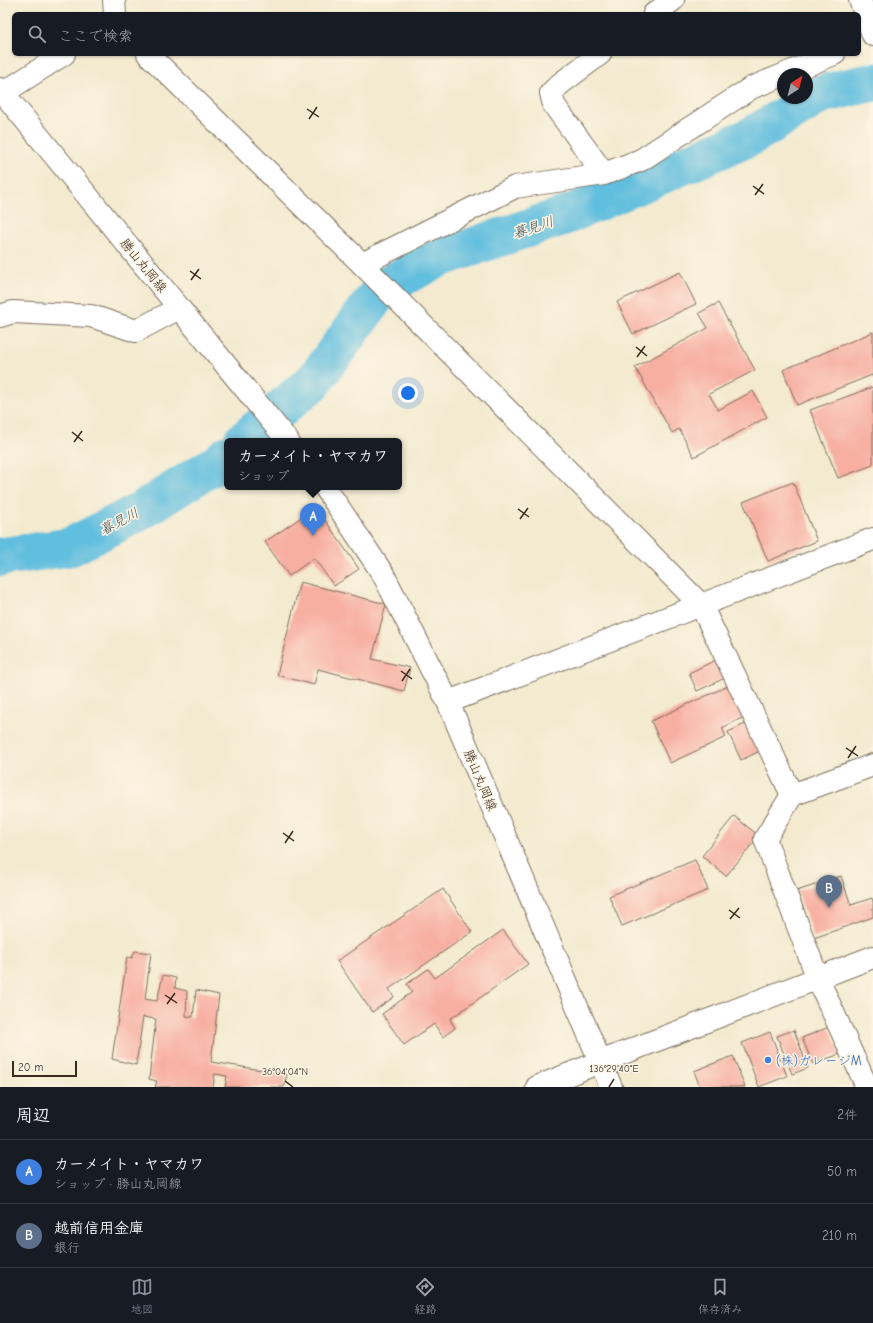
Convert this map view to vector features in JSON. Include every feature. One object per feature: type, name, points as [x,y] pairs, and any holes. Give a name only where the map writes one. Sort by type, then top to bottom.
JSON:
[{"type":"street","points":[[114,0],[115,12]]},
{"type":"street","points":[[657,12],[673,0]]},
{"type":"street","points":[[860,0],[873,36],[861,43]]},
{"type":"street","points":[[2,91],[61,56]]},
{"type":"street","points":[[150,56],[367,268],[701,605],[792,795]]},
{"type":"street","points":[[597,56],[560,84],[551,93],[554,105],[604,174]]},
{"type":"street","points":[[799,68],[829,56]]},
{"type":"street","points":[[367,268],[515,187],[604,174],[641,160],[751,88],[777,77]]},
{"type":"street","name":"勝山丸岡線","points":[[2,91],[286,438]]},
{"type":"street","points":[[0,316],[13,312],[91,316],[136,331],[179,308]]},
{"type":"street","name":"勝山丸岡線","points":[[326,490],[383,574],[448,702],[611,1087]]},
{"type":"street","points":[[448,702],[873,539]]},
{"type":"street","points":[[867,1087],[818,979],[765,839],[792,795],[873,765]]},
{"type":"street","points":[[537,1087],[873,957]]},
{"type":"building","points":[[680,272],[696,304],[633,334],[617,302]]},
{"type":"building","points":[[718,303],[755,370],[709,394],[718,410],[753,391],[767,417],[694,457],[679,429],[672,433],[635,367],[708,328],[699,313]]},
{"type":"building","points":[[873,332],[873,378],[872,375],[797,405],[783,370]]},
{"type":"building","points":[[873,387],[873,465],[838,478],[810,410]]},
{"type":"building","points":[[793,482],[817,541],[768,561],[743,502]]},
{"type":"building","points":[[316,507],[359,569],[334,586],[314,558],[289,576],[265,542]]},
{"type":"building","points":[[300,582],[386,604],[372,659],[410,668],[404,691],[318,669],[314,685],[277,675]]},
{"type":"building","points":[[716,660],[725,678],[697,691],[689,673]]},
{"type":"building","points":[[730,685],[744,717],[722,728],[726,737],[670,763],[651,721]]},
{"type":"building","points":[[747,723],[760,751],[741,760],[728,732]]},
{"type":"building","points":[[734,816],[759,836],[726,876],[702,856]]},
{"type":"building","points":[[695,860],[708,890],[622,926],[609,896]]},
{"type":"building","points":[[841,876],[851,905],[872,898],[873,917],[814,938],[797,891]]},
{"type":"building","points":[[443,889],[472,932],[389,989],[394,997],[372,1012],[337,961]]},
{"type":"building","points":[[503,930],[528,964],[450,1019],[455,1028],[443,1037],[434,1024],[404,1045],[382,1014],[412,992],[407,984],[428,969],[435,978]]},
{"type":"building","points":[[135,951],[151,953],[145,999],[157,1001],[163,975],[176,978],[175,988],[187,991],[186,1016],[193,1017],[196,990],[219,995],[211,1062],[287,1074],[284,1087],[225,1087],[227,1076],[215,1074],[213,1087],[155,1087],[157,1081],[149,1079],[156,1019],[143,1017],[136,1065],[112,1059],[127,957],[132,958]]},
{"type":"building","points":[[829,1027],[840,1054],[813,1064],[802,1038]]},
{"type":"building","points":[[794,1030],[808,1068],[792,1074],[777,1036]]},
{"type":"building","points":[[770,1032],[787,1076],[759,1087],[742,1043]]},
{"type":"building","points":[[733,1056],[745,1087],[700,1087],[694,1071]]},
{"type":"waterway","name":"暮見川","points":[[247,438],[314,381],[383,287],[439,258],[567,215],[750,137],[821,94],[873,82]]},
{"type":"waterway","name":"暮見川","points":[[0,557],[70,547],[137,513],[216,464],[224,457]]},
{"type":"place","name":"カーメイト・ヤマカワ","points":[[313,536]]},
{"type":"place","name":"越前信用金庫","points":[[829,908]]},
{"type":"place","name":"(株)ガレージM","points":[[768,1060]]}]
